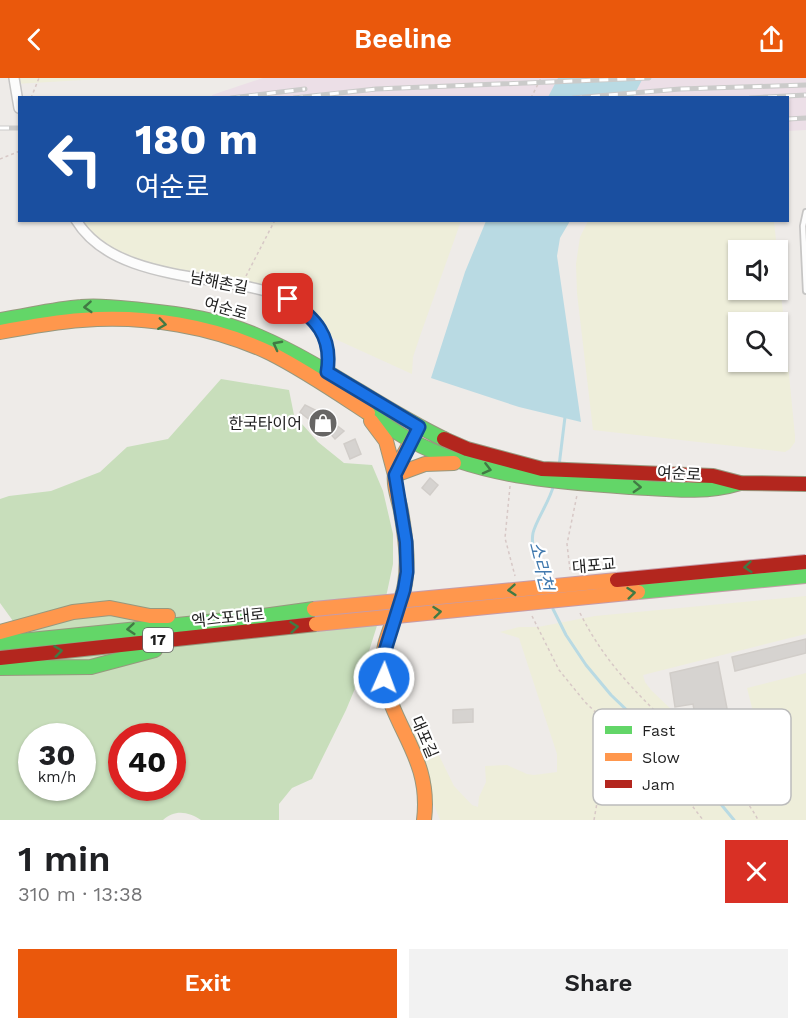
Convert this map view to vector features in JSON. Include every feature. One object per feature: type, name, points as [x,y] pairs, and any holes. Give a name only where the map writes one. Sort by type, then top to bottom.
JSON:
[{"type":"main road","name":"여순로","points":[[0,320],[80,307],[104,306],[189,315],[227,324],[261,337],[327,372],[419,427],[442,438],[541,475],[714,491],[740,483],[806,484]]},
{"type":"main road","name":"여순로","points":[[0,332],[93,319],[133,319],[222,335],[255,346],[308,374],[411,441],[462,463]]},
{"type":"main road","name":"대포길","points":[[355,405],[383,436],[395,475],[406,542],[407,572],[404,590],[384,654],[382,670],[390,699],[421,769],[425,792],[424,820]]},
{"type":"main road","points":[[395,475],[419,427]]},
{"type":"main road","points":[[395,475],[425,464],[462,463],[511,475],[541,475]]},
{"type":"main road","name":"대포교","points":[[314,609],[806,562]]},
{"type":"main road","name":"대포교","points":[[316,624],[806,576]]},
{"type":"main road","points":[[0,632],[73,612],[110,608],[150,616],[203,615],[256,624]]},
{"type":"main road","name":"엑스포대로","points":[[0,658],[256,624],[314,609]]},
{"type":"main road","points":[[0,668],[91,667],[256,624]]},
{"type":"main road","name":"엑스포대로","points":[[0,643],[256,624],[316,624]]},
{"type":"street","points":[[14,78],[18,102]]},
{"type":"street","name":"남해촌길","points":[[78,222],[94,242],[132,262],[158,270],[241,285],[288,299],[315,322],[326,341],[329,357],[327,372]]},
{"type":"lane","points":[[806,212],[803,225],[806,291]]},
{"type":"path","points":[[32,96],[39,78]]},
{"type":"path","points":[[532,96],[541,78]]},
{"type":"path","points":[[0,159],[18,152]]},
{"type":"path","points":[[241,285],[274,222]]},
{"type":"path","points":[[511,475],[505,538],[516,579]]},
{"type":"path","points":[[570,573],[567,544],[580,478]]},
{"type":"path","points":[[529,608],[559,670],[593,710]]},
{"type":"path","points":[[580,613],[598,646],[630,687],[653,709]]},
{"type":"path","points":[[594,820],[596,805]]},
{"type":"path","points":[[692,805],[704,820]]},
{"type":"path","points":[[747,805],[758,820]]},
{"type":"shaded area","points":[[263,78],[806,78],[806,130],[789,131],[789,96],[212,95]]},
{"type":"green space","points":[[14,78],[119,78],[15,84]]},
{"type":"green space","points":[[77,222],[461,222],[413,357],[412,374],[322,333],[287,299],[119,257]]},
{"type":"green space","points":[[588,222],[774,222],[776,240],[728,240],[728,300],[782,300],[783,312],[728,312],[728,372],[788,372],[788,364],[795,442],[785,452],[593,430],[577,293],[576,264],[580,237]]},
{"type":"green space","points":[[221,379],[289,390],[294,415],[318,442],[344,463],[372,465],[383,491],[393,534],[393,564],[386,597],[364,667],[312,779],[292,788],[279,804],[279,820],[201,820],[192,815],[177,813],[163,820],[0,820],[0,644],[13,621],[0,603],[0,499],[51,491],[100,472],[127,447],[168,439]]},
{"type":"green space","points":[[806,596],[806,634],[643,675],[651,690],[671,709],[593,709],[593,805],[791,805],[791,709],[752,709],[747,688],[806,673],[806,820],[440,820],[405,731],[422,721],[454,786],[472,805],[478,807],[479,797],[486,782],[485,766],[507,765],[534,775],[557,772],[557,754],[519,638],[500,632],[595,616]]},
{"type":"water","points":[[558,78],[643,78],[634,96],[549,96]]},
{"type":"water","points":[[486,222],[569,222],[560,238],[557,256],[581,422],[519,407],[431,378],[465,272]]},
{"type":"building","points":[[305,405],[319,412],[344,431],[335,439],[328,431],[327,434],[300,412]]},
{"type":"building","points":[[355,439],[361,454],[350,459],[344,444]]},
{"type":"building","points":[[430,478],[438,485],[430,495],[422,488]]},
{"type":"building","points":[[806,639],[806,653],[735,671],[732,657]]},
{"type":"building","points":[[718,662],[727,709],[694,709],[693,704],[675,707],[670,673]]},
{"type":"building","points":[[473,709],[473,722],[453,723],[453,710]]},
{"type":"waterway","name":"소라천","points":[[559,466],[565,417]]},
{"type":"waterway","name":"소라천","points":[[543,580],[532,539],[554,484]]},
{"type":"waterway","name":"소라천","points":[[553,609],[566,635],[586,665],[626,709]]},
{"type":"waterway","name":"소라천","points":[[722,805],[734,820]]},
{"type":"railway","points":[[312,96],[376,89],[649,78]]},
{"type":"railway","points":[[597,96],[680,89],[806,85]]},
{"type":"railway","points":[[247,96],[305,89]]},
{"type":"railway","points":[[787,96],[806,95]]},
{"type":"railway","points":[[789,119],[806,118]]},
{"type":"railway","points":[[0,128],[18,128]]},
{"type":"traffic: fast","points":[[0,320],[61,309],[96,306],[172,314],[216,322],[246,331],[284,348],[444,439]]},
{"type":"traffic: fast","points":[[368,413],[404,437],[436,452],[490,470],[518,476],[574,483],[672,490],[713,489],[740,483]]},
{"type":"traffic: fast","points":[[638,592],[806,576]]},
{"type":"traffic: fast","points":[[0,643],[314,609]]},
{"type":"traffic: fast","points":[[0,668],[91,667],[155,650]]},
{"type":"traffic: slow","points":[[0,332],[61,322],[106,319],[154,321],[202,329],[270,353],[308,374],[368,413]]},
{"type":"traffic: slow","points":[[371,421],[386,441],[395,475],[425,464],[454,463]]},
{"type":"traffic: slow","points":[[415,434],[395,475],[395,488],[405,538],[406,575],[402,595],[384,649],[383,672],[387,692],[417,760],[422,778],[425,798],[424,820]]},
{"type":"traffic: slow","points":[[314,609],[617,580]]},
{"type":"traffic: slow","points":[[316,624],[638,592]]},
{"type":"traffic: slow","points":[[0,632],[73,612],[110,608],[150,616],[168,616]]},
{"type":"traffic: jam","points":[[444,439],[467,449],[542,469],[713,476],[740,483],[806,484]]},
{"type":"traffic: jam","points":[[617,580],[806,562]]},
{"type":"traffic: jam","points":[[0,658],[316,624]]},
{"type":"place","name":"한국타이어","points":[[323,423]]},
{"type":"route","points":[[288,299],[315,322],[322,333],[329,357],[327,372],[419,427],[395,475],[406,542],[407,572],[404,590],[386,644],[382,663],[384,678]]}]
